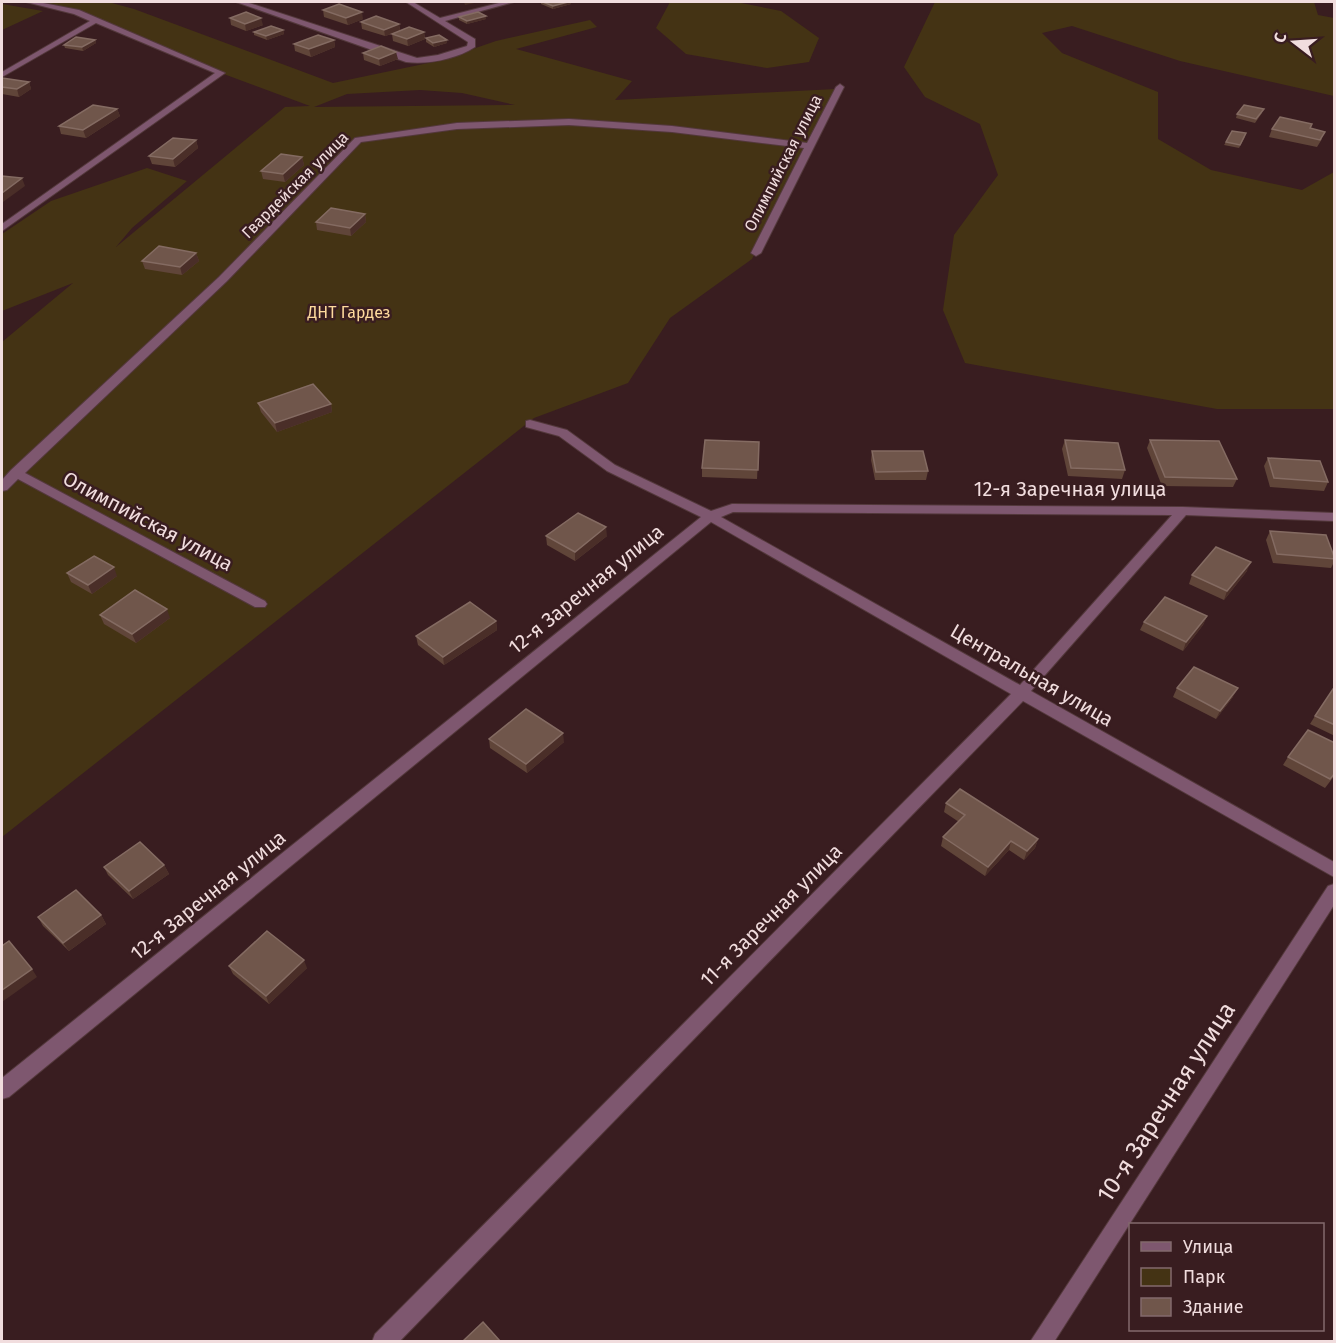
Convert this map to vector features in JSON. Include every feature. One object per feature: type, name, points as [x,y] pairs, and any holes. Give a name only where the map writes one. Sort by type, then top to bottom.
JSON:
[{"type":"street","points":[[2,228],[221,73],[76,12],[30,2]]},
{"type":"street","points":[[240,2],[418,62],[471,48],[472,41],[409,2]]},
{"type":"street","points":[[440,20],[510,2]]},
{"type":"street","points":[[2,75],[95,21]]},
{"type":"street","name":"Олимпийская улица","points":[[756,253],[808,146],[840,87]]},
{"type":"street","name":"Гвардейская улица","points":[[2,487],[223,279],[358,141],[457,126],[569,122],[672,129],[808,146]]},
{"type":"street","name":"Центральная улица","points":[[530,424],[563,433],[612,468],[710,516],[1335,870]]},
{"type":"street","name":"Олимпийская улица","points":[[16,473],[260,604]]},
{"type":"street","name":"12-я Заречная улица","points":[[2,1090],[710,516],[732,508],[1183,511],[1335,517]]},
{"type":"street","name":"11-я Заречная улица","points":[[383,1341],[1021,693],[1183,511]]},
{"type":"street","name":"10-я Заречная улица","points":[[1041,1341],[1335,891]]},
{"type":"green space","name":"ДНТ Гардез","points":[[42,2],[108,2],[134,9],[333,83],[438,61],[496,41],[590,20],[597,27],[516,49],[632,81],[615,100],[836,89],[752,259],[670,318],[628,383],[534,418],[2,837],[2,342],[73,283],[2,311],[2,234],[51,201],[147,168],[187,181],[132,228],[116,247],[285,107],[310,106],[221,73],[146,38]],"holes":[[[420,90],[462,93],[515,105],[314,107],[347,94]]]},
{"type":"green space","points":[[670,2],[736,2],[781,11],[819,38],[809,62],[767,68],[686,54],[656,28]]},
{"type":"green space","points":[[935,2],[1314,2],[1318,15],[1334,18],[1334,96],[1180,61],[1072,26],[1042,33],[1062,53],[1158,92],[1158,139],[1211,170],[1302,190],[1334,172],[1334,409],[1217,409],[965,363],[943,310],[954,235],[998,175],[980,124],[925,97],[904,67]]},
{"type":"green space","points":[[2,4],[43,11],[2,30]]},
{"type":"building","points":[[543,2],[568,2],[553,6]]},
{"type":"building","points":[[339,4],[362,12],[346,18],[323,10]]},
{"type":"building","points":[[246,12],[261,18],[245,24],[230,18]]},
{"type":"building","points":[[478,12],[486,16],[467,21],[459,17]]},
{"type":"building","points":[[376,16],[399,24],[384,30],[361,22]]},
{"type":"building","points":[[271,26],[283,30],[266,36],[254,32]]},
{"type":"building","points":[[409,27],[424,32],[407,39],[392,34]]},
{"type":"building","points":[[318,35],[334,40],[309,49],[294,44]]},
{"type":"building","points":[[439,35],[447,40],[433,43],[426,38]]},
{"type":"building","points":[[76,37],[95,40],[82,47],[64,45]]},
{"type":"building","points":[[381,46],[396,52],[379,59],[363,53]]},
{"type":"building","points":[[2,78],[29,82],[17,89],[2,87]]},
{"type":"building","points":[[93,105],[117,109],[83,130],[59,126]]},
{"type":"building","points":[[1244,105],[1264,109],[1256,119],[1237,114]]},
{"type":"building","points":[[1280,117],[1312,124],[1310,128],[1325,132],[1320,140],[1272,129]]},
{"type":"building","points":[[1232,131],[1246,133],[1240,145],[1226,142]]},
{"type":"building","points":[[173,138],[196,140],[173,159],[149,156]]},
{"type":"building","points":[[281,154],[302,157],[283,174],[261,171]]},
{"type":"building","points":[[2,176],[22,178],[2,193]]},
{"type":"building","points":[[331,208],[365,214],[350,228],[316,222]]},
{"type":"building","points":[[159,246],[196,253],[180,267],[142,261]]},
{"type":"building","points":[[313,384],[331,404],[275,423],[258,403]]},
{"type":"building","points":[[705,440],[759,442],[758,470],[702,468]]},
{"type":"building","points":[[1065,440],[1118,443],[1125,470],[1071,468]]},
{"type":"building","points":[[1150,440],[1219,441],[1237,479],[1165,477]]},
{"type":"building","points":[[872,451],[923,451],[928,471],[876,472]]},
{"type":"building","points":[[1268,458],[1320,461],[1328,482],[1274,478]]},
{"type":"building","points":[[578,513],[606,527],[575,552],[546,536]]},
{"type":"building","points":[[1270,531],[1326,535],[1335,559],[1277,554]]},
{"type":"building","points":[[1216,547],[1251,562],[1227,591],[1192,575]]},
{"type":"building","points":[[94,556],[114,567],[88,585],[67,573]]},
{"type":"building","points":[[135,590],[167,609],[132,634],[100,615]]},
{"type":"building","points":[[1165,597],[1207,616],[1186,642],[1144,622]]},
{"type":"building","points":[[470,602],[496,621],[443,657],[416,636]]},
{"type":"building","points":[[1194,667],[1238,688],[1220,711],[1177,688]]},
{"type":"building","points":[[1333,689],[1335,690],[1335,725],[1315,716]]},
{"type":"building","points":[[526,709],[563,733],[526,764],[489,739]]},
{"type":"building","points":[[1308,730],[1335,743],[1335,773],[1330,779],[1288,757]]},
{"type":"building","points":[[960,789],[1038,839],[1027,851],[1011,841],[988,867],[943,837],[965,815],[946,803]]},
{"type":"building","points":[[140,842],[164,865],[129,891],[104,867]]},
{"type":"building","points":[[76,890],[101,915],[63,943],[38,917]]},
{"type":"building","points":[[267,931],[304,960],[266,996],[229,966]]},
{"type":"building","points":[[9,941],[32,969],[2,990],[2,946]]},
{"type":"building","points":[[483,1322],[500,1341],[463,1341]]}]
